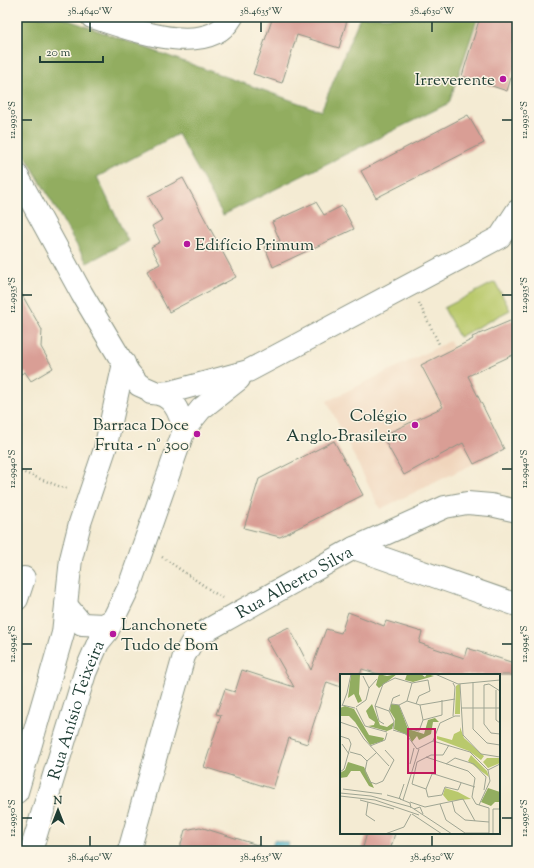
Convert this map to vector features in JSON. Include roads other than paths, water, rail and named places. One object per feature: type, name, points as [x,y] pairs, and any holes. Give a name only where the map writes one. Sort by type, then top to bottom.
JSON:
[{"type":"street","points":[[92,17],[158,36],[192,39],[216,33],[232,17]]},
{"type":"street","points":[[17,175],[82,294],[129,372],[139,385],[157,393],[173,404],[181,416],[184,430]]},
{"type":"street","points":[[114,413],[124,404],[137,396],[170,392],[203,385],[248,372],[410,285],[509,238],[517,211]]},
{"type":"street","name":"Rua Anísio Teixeira","points":[[17,792],[63,633],[71,560],[88,497],[105,449],[124,363]]},
{"type":"street","name":"Rua Anísio Teixeira","points":[[31,851],[85,673],[98,643],[107,632],[129,587],[184,430],[201,409],[248,372]]},
{"type":"street","name":"Rua Alberto Silva","points":[[128,851],[184,656],[195,637],[354,548],[445,507],[466,503],[491,505],[517,511]]},
{"type":"street","points":[[354,548],[517,605]]},
{"type":"street","points":[[17,599],[24,578]]},
{"type":"street","points":[[66,605],[82,624],[104,625],[114,619]]},
{"type":"water","points":[[274,840],[289,843],[287,851],[271,851]]},
{"type":"place","name":"Irreverente","points":[[503,79]]},
{"type":"place","name":"Edifício Primum","points":[[187,244]]},
{"type":"place","name":"Colégio Anglo-Brasileiro","points":[[415,425]]},
{"type":"place","name":"Barraca Doce Fruta - n° 300","points":[[197,434]]},
{"type":"place","name":"Lanchonete Tudo de Bom","points":[[113,634]]}]
